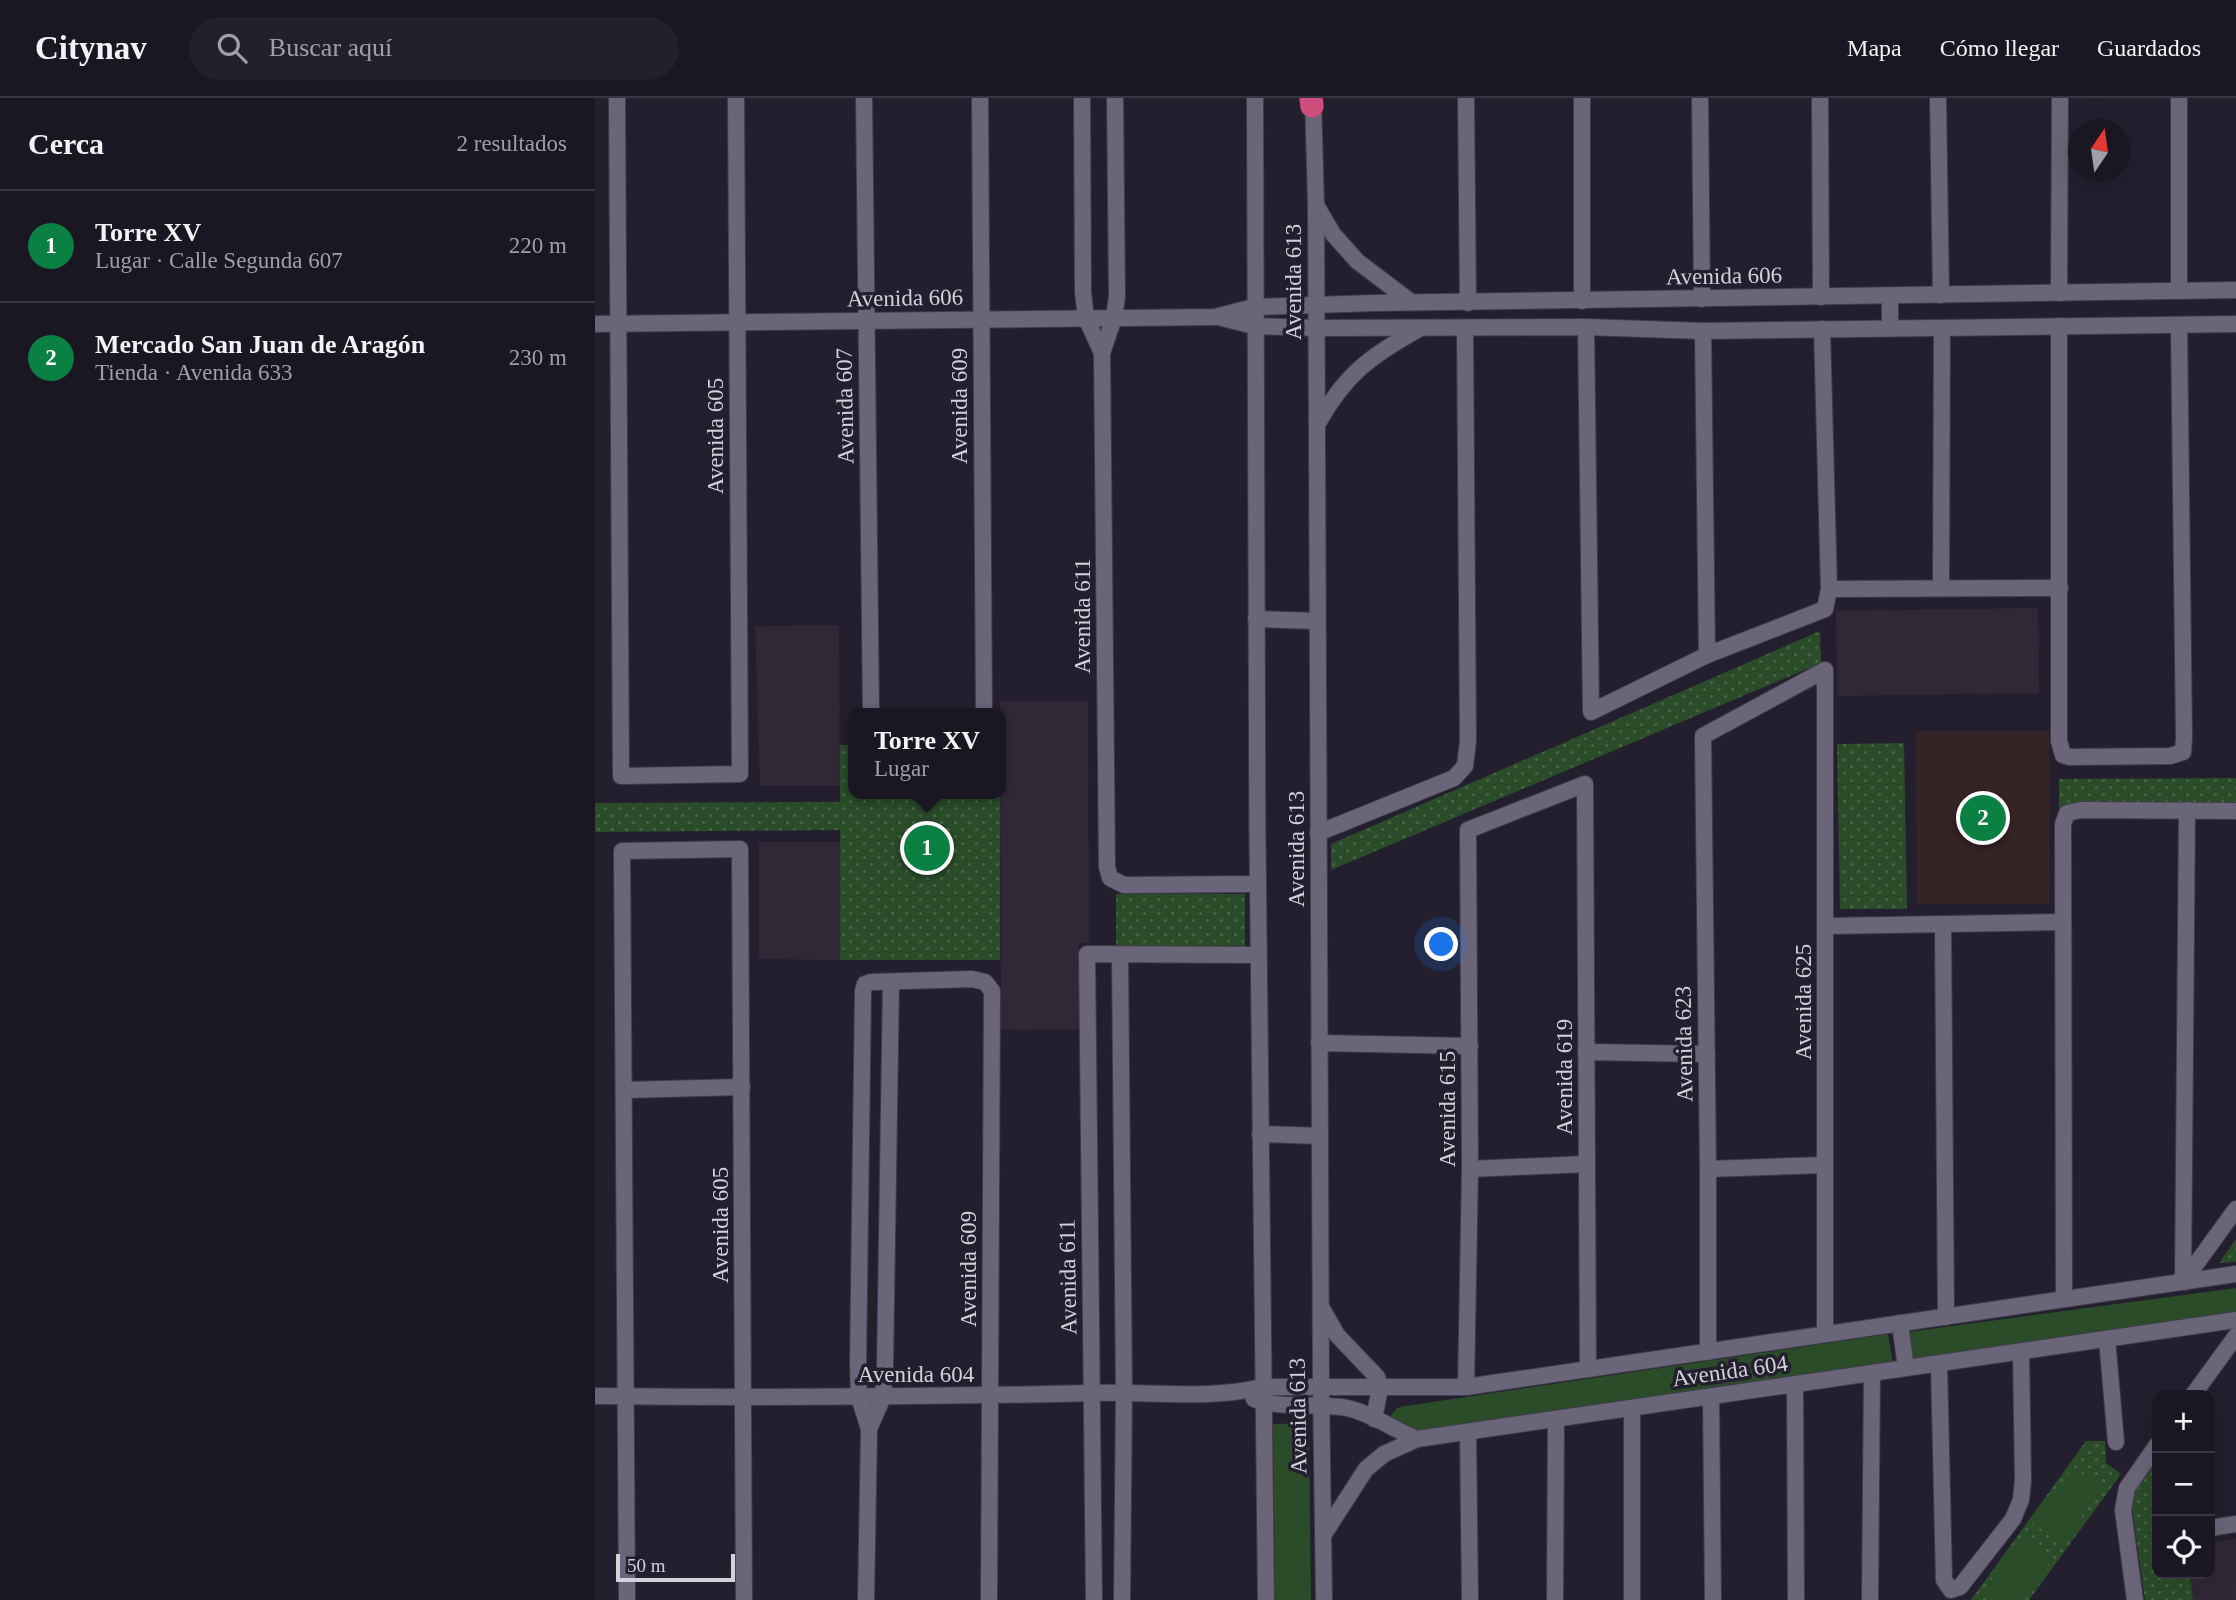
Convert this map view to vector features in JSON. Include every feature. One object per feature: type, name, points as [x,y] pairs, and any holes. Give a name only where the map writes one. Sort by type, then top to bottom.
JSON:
[{"type":"street","points":[[617,98],[619,324]]},
{"type":"street","name":"Avenida 605","points":[[619,324],[621,776],[740,774],[736,98]]},
{"type":"street","name":"Avenida 607","points":[[864,98],[871,708]]},
{"type":"street","name":"Avenida 609","points":[[980,98],[984,708]]},
{"type":"street","name":"Avenida 611","points":[[1082,98],[1083,292],[1086,318],[1103,353]]},
{"type":"street","name":"Avenida 611","points":[[1115,98],[1117,296],[1114,318],[1103,353],[1109,878],[1124,885],[1258,884]]},
{"type":"street","name":"Avenida 613","points":[[1255,98],[1258,955],[1266,1600]]},
{"type":"street","points":[[1466,98],[1468,303]]},
{"type":"street","points":[[1582,98],[1582,301]]},
{"type":"street","points":[[1700,98],[1702,299]]},
{"type":"street","points":[[1819,98],[1821,297]]},
{"type":"street","points":[[1938,98],[1941,295]]},
{"type":"street","points":[[2059,293],[2060,98]]},
{"type":"street","points":[[2179,98],[2179,291]]},
{"type":"street","name":"Avenida 613","points":[[1312,101],[1316,204],[1319,1136],[1324,1600]]},
{"type":"street","points":[[1316,204],[1333,234],[1357,261],[1411,302]]},
{"type":"street","name":"Avenida 606","points":[[1215,317],[1254,307],[1390,302],[1468,303],[2236,290]]},
{"type":"street","points":[[1890,296],[1890,328]]},
{"type":"street","points":[[1390,302],[1391,328]]},
{"type":"street","name":"Avenida 606","points":[[595,324],[1215,317],[1254,326],[1315,328],[1586,327],[1703,331],[2236,324]]},
{"type":"street","points":[[2059,326],[2059,741],[2063,755],[2070,757],[2170,756],[2183,752],[2185,738],[2179,325]]},
{"type":"street","points":[[1586,327],[1591,712],[1707,655],[1825,609],[1829,589],[1822,329]]},
{"type":"street","points":[[1317,425],[1333,397],[1351,375],[1370,359],[1420,328]]},
{"type":"street","points":[[1941,588],[1942,328]]},
{"type":"street","points":[[1318,833],[1454,778],[1465,766],[1468,741],[1465,329]]},
{"type":"street","points":[[1703,331],[1707,655]]},
{"type":"street","points":[[1829,589],[2060,588]]},
{"type":"street","points":[[1257,620],[1317,621]]},
{"type":"street","name":"Avenida 625","points":[[1703,736],[1825,670],[1825,1334]]},
{"type":"street","name":"Avenida 623","points":[[1703,736],[1708,1352]]},
{"type":"street","name":"Avenida 615","points":[[1466,1387],[1471,1169],[1468,830],[1585,784]]},
{"type":"street","name":"Avenida 619","points":[[1585,784],[1588,1369]]},
{"type":"street","points":[[2064,1299],[2063,824],[2067,813],[2081,810],[2236,811]]},
{"type":"street","points":[[2183,1282],[2187,810]]},
{"type":"street","name":"Avenida 605","points":[[624,1090],[622,851],[740,849],[744,1600]]},
{"type":"street","points":[[1826,926],[2062,922]]},
{"type":"street","points":[[1943,924],[1946,1317]]},
{"type":"street","name":"Avenida 611","points":[[1094,1600],[1087,954],[1120,955]]},
{"type":"street","points":[[1122,1600],[1124,1392],[1120,955],[1258,955]]},
{"type":"street","name":"Avenida 609","points":[[891,982],[972,979],[985,982],[992,991],[989,1600]]},
{"type":"street","points":[[866,1600],[869,1429],[859,1397],[863,991],[865,984],[891,982],[883,1396],[869,1429]]},
{"type":"street","points":[[1319,1043],[1470,1046]]},
{"type":"street","points":[[1586,1052],[1707,1054]]},
{"type":"street","points":[[627,1600],[624,1090],[742,1087]]},
{"type":"street","points":[[1260,1135],[1319,1136]]},
{"type":"street","points":[[1471,1169],[1587,1164]]},
{"type":"street","points":[[1708,1169],[1825,1165]]},
{"type":"street","points":[[2183,1282],[2236,1209]]},
{"type":"street","name":"Avenida 604","points":[[1262,1395],[1321,1387],[1466,1387],[2236,1274]]},
{"type":"street","points":[[1320,1306],[1337,1335],[1377,1377],[1380,1388],[1374,1419]]},
{"type":"street","name":"Avenida 604","points":[[595,1396],[859,1397],[1124,1392],[1237,1393],[1355,1410],[1417,1439],[2236,1320]]},
{"type":"street","points":[[1900,1323],[1906,1368]]},
{"type":"street","points":[[2197,1390],[2236,1336]]},
{"type":"street","points":[[2107,1339],[2116,1441]]},
{"type":"street","points":[[1939,1364],[1944,1580],[1951,1590],[1960,1587],[2013,1520],[2021,1500],[2021,1352]]},
{"type":"street","points":[[1870,1600],[1872,1373]]},
{"type":"street","points":[[1795,1384],[1795,1600]]},
{"type":"street","points":[[1711,1397],[1713,1600]]},
{"type":"street","points":[[1632,1408],[1632,1600]]},
{"type":"street","points":[[1555,1600],[1556,1419]]},
{"type":"street","points":[[1468,1432],[1470,1600]]},
{"type":"street","points":[[1323,1536],[1366,1469],[1384,1454],[1417,1439]]},
{"type":"street","points":[[2135,1600],[2123,1510],[2127,1488],[2152,1451]]},
{"type":"street","points":[[2215,1527],[2236,1524]]},
{"type":"shaded area","points":[[2038,608],[2039,693],[1837,696],[1836,611]]},
{"type":"shaded area","points":[[839,625],[840,786],[760,786],[755,626]]},
{"type":"shaded area","points":[[1000,701],[1088,701],[1089,942],[1079,943],[1079,1029],[1001,1030],[1000,799],[1006,799],[1006,708],[1000,708]]},
{"type":"shaded area","points":[[1916,731],[2049,731],[2050,904],[1917,904]]},
{"type":"shaded area","points":[[759,842],[840,842],[840,960],[759,959]]},
{"type":"shaded area","points":[[2236,1539],[2236,1600],[2193,1600],[2191,1579],[2215,1579],[2215,1541]]},
{"type":"green space","points":[[1820,631],[1821,663],[1331,870],[1331,844]]},
{"type":"green space","points":[[1904,743],[1907,909],[1840,909],[1837,744]]},
{"type":"green space","points":[[840,745],[848,745],[848,799],[1000,799],[1000,960],[840,960],[840,830],[595,832],[595,803],[840,802]]},
{"type":"green space","points":[[2236,778],[2236,807],[2059,808],[2059,779]]},
{"type":"green space","points":[[1116,894],[1245,894],[1245,948],[1116,948]]},
{"type":"green space","points":[[2236,1239],[2236,1262],[2219,1263]]},
{"type":"green space","points":[[2236,1288],[2236,1313],[1912,1361],[1908,1332]]},
{"type":"green space","points":[[1888,1334],[1893,1363],[1414,1433],[1389,1418],[1397,1408],[1406,1406]]},
{"type":"green space","points":[[1309,1423],[1311,1600],[1275,1600],[1273,1424]]},
{"type":"green space","points":[[2086,1441],[2105,1441],[2106,1463],[2121,1474],[2029,1600],[1971,1600]]},
{"type":"green space","points":[[2152,1465],[2152,1579],[2191,1579],[2193,1600],[2145,1600],[2131,1499]]},
{"type":"green space","points":[[2073,1467],[2103,1488],[2061,1544],[2032,1522]]},
{"type":"green space","points":[[2022,1538],[2051,1560],[2022,1600],[1989,1600],[1981,1594]]},
{"type":"place","name":"Mercado San Juan de Aragón","points":[[1983,818]]},
{"type":"place","name":"Torre XV","points":[[927,848]]}]
